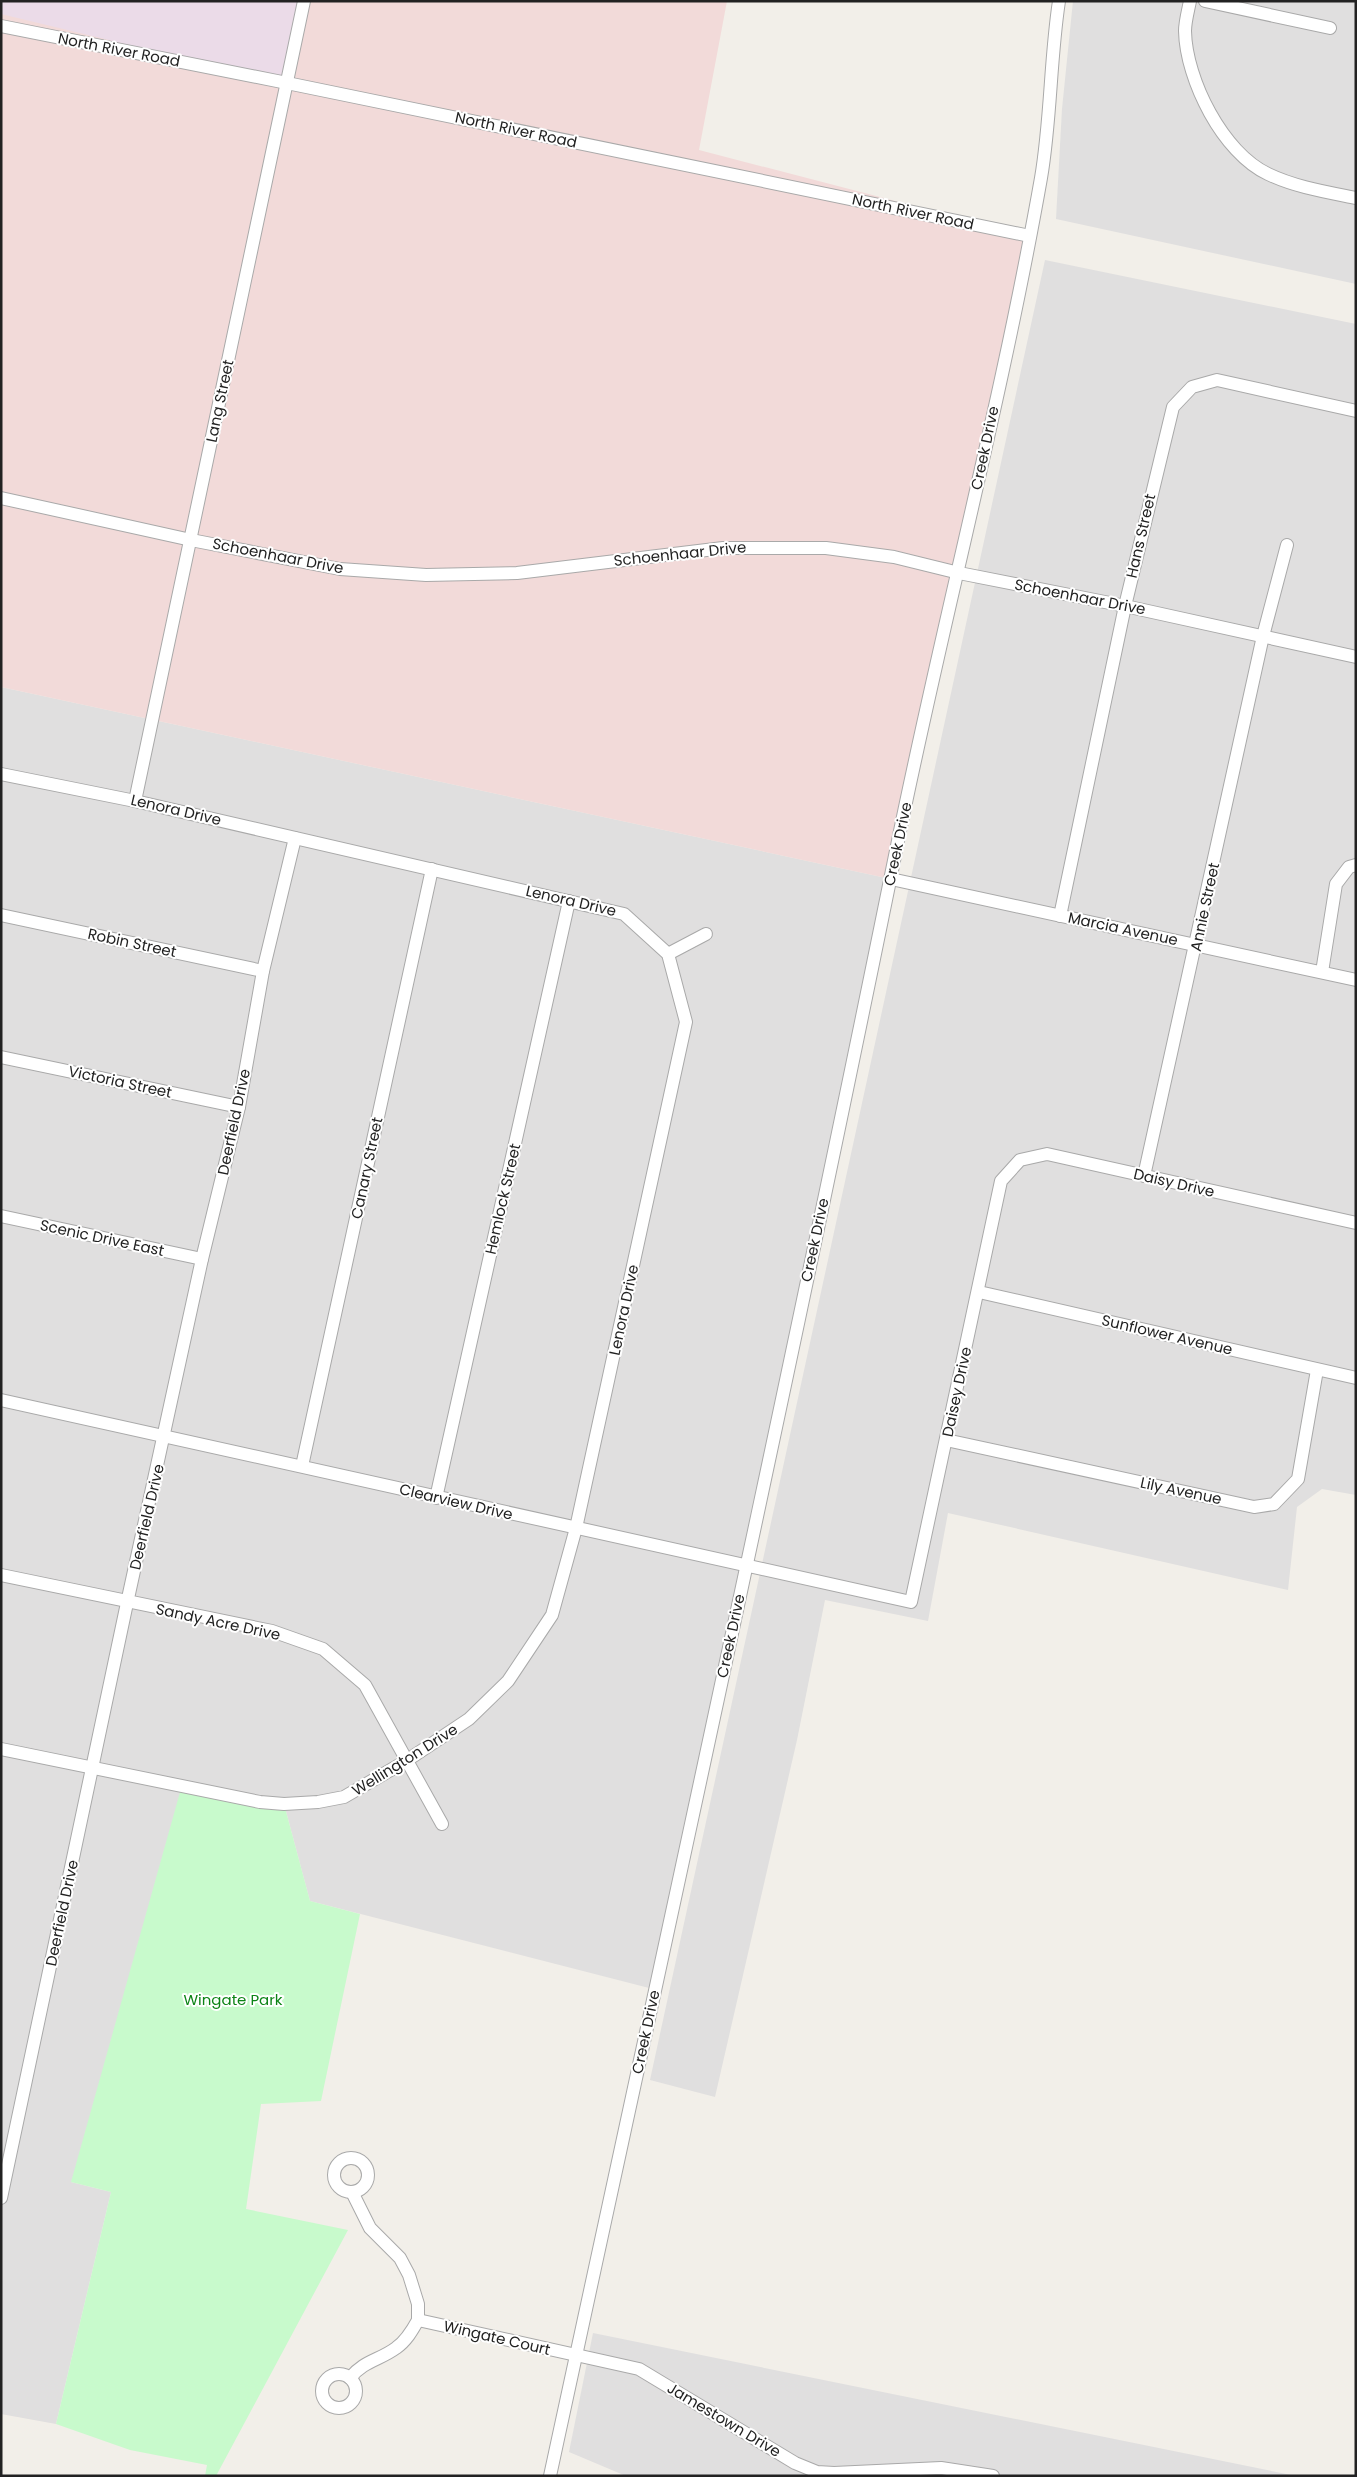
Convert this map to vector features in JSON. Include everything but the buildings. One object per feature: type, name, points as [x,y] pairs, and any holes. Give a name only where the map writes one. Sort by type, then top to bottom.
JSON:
[{"type":"street","name":"Lang Street","points":[[135,801],[304,1]]},
{"type":"street","name":"Creek Drive","points":[[550,2476],[1030,236],[1043,168],[1052,47],[1059,1]]},
{"type":"street","points":[[1190,1],[1185,31],[1192,74],[1206,109],[1235,149],[1266,174],[1310,189],[1356,198]]},
{"type":"street","points":[[1205,1],[1330,28]]},
{"type":"street","name":"North River Road","points":[[1,26],[1030,236]]},
{"type":"street","name":"Hans Street","points":[[1060,916],[1125,606],[1166,429],[1173,407],[1181,396],[1192,387],[1217,380],[1356,411]]},
{"type":"street","name":"Schoenhaar Drive","points":[[1,498],[190,540],[340,569],[426,575],[517,573],[723,548],[774,546],[826,548],[894,556],[959,572],[1125,606],[1356,657]]},
{"type":"street","name":"Annie Street","points":[[1144,1176],[1263,636],[1287,545]]},
{"type":"street","name":"Lenora Drive","points":[[1,774],[135,801],[624,914],[668,954],[686,1022],[576,1528]]},
{"type":"street","name":"Deerfield Drive","points":[[1,2198],[202,1259],[239,1107],[263,972],[295,838]]},
{"type":"street","points":[[1322,972],[1336,884],[1349,867],[1356,865]]},
{"type":"street","name":"Canary Street","points":[[302,1466],[432,869]]},
{"type":"street","name":"Marcia Avenue","points":[[891,879],[1356,980]]},
{"type":"street","name":"Hemlock Street","points":[[436,1498],[569,901]]},
{"type":"street","name":"Robin Street","points":[[1,915],[263,972]]},
{"type":"street","points":[[668,954],[706,934]]},
{"type":"street","name":"Victoria Street","points":[[1,1057],[239,1107]]},
{"type":"street","name":"Daisy Drive","points":[[1001,1182],[1020,1160],[1048,1154],[1356,1223]]},
{"type":"street","name":"Daisey Drive","points":[[911,1602],[979,1292],[1001,1182]]},
{"type":"street","name":"Scenic Drive East","points":[[1,1216],[202,1259]]},
{"type":"street","name":"Sunflower Avenue","points":[[979,1292],[1356,1378]]},
{"type":"street","name":"Lily Avenue","points":[[946,1440],[1254,1507],[1274,1504],[1298,1479],[1318,1370]]},
{"type":"street","name":"Clearview Drive","points":[[1,1400],[911,1602]]},
{"type":"street","name":"Wellington Drive","points":[[1,1749],[260,1802],[284,1804],[344,1798],[406,1761],[469,1719],[508,1681],[552,1615],[576,1528]]},
{"type":"street","name":"Sandy Acre Drive","points":[[1,1575],[127,1603],[272,1631],[323,1649],[365,1685],[442,1824]]},
{"type":"street","points":[[350,2378],[358,2367],[395,2349],[407,2338],[418,2320],[418,2304],[409,2275],[400,2258],[370,2228],[352,2192]]},
{"type":"street","name":"Wingate Court","points":[[418,2320],[576,2356]]},
{"type":"street","name":"Jamestown Drive","points":[[576,2356],[639,2369],[795,2464],[817,2472],[834,2473],[942,2468],[992,2476]]},
{"type":"shaded area","points":[[1,1],[727,1],[699,150],[1030,236],[891,879],[1,687]]},
{"type":"shaded area","points":[[1,1],[304,1],[287,83],[1,14]]},
{"type":"shaded area","points":[[1073,1],[1356,1],[1356,284],[1056,219],[1062,109]]},
{"type":"shaded area","points":[[1045,260],[1356,324],[1356,1495],[1322,1489],[1297,1507],[1288,1590],[948,1513],[928,1621],[825,1600],[797,1740],[715,2097],[650,2080]]},
{"type":"shaded area","points":[[1,687],[891,879],[653,1989],[310,1901],[284,1804],[71,2182],[111,2192],[56,2424],[1,2414]]},
{"type":"shaded area","points":[[593,2333],[1296,2476],[626,2476],[569,2452]]},
{"type":"green space","name":"Wingate Park","points":[[182,1785],[284,1804],[310,1901],[360,1914],[321,2101],[261,2104],[246,2209],[348,2230],[216,2476],[205,2476],[207,2465],[130,2450],[56,2424],[111,2192],[71,2182]]}]
